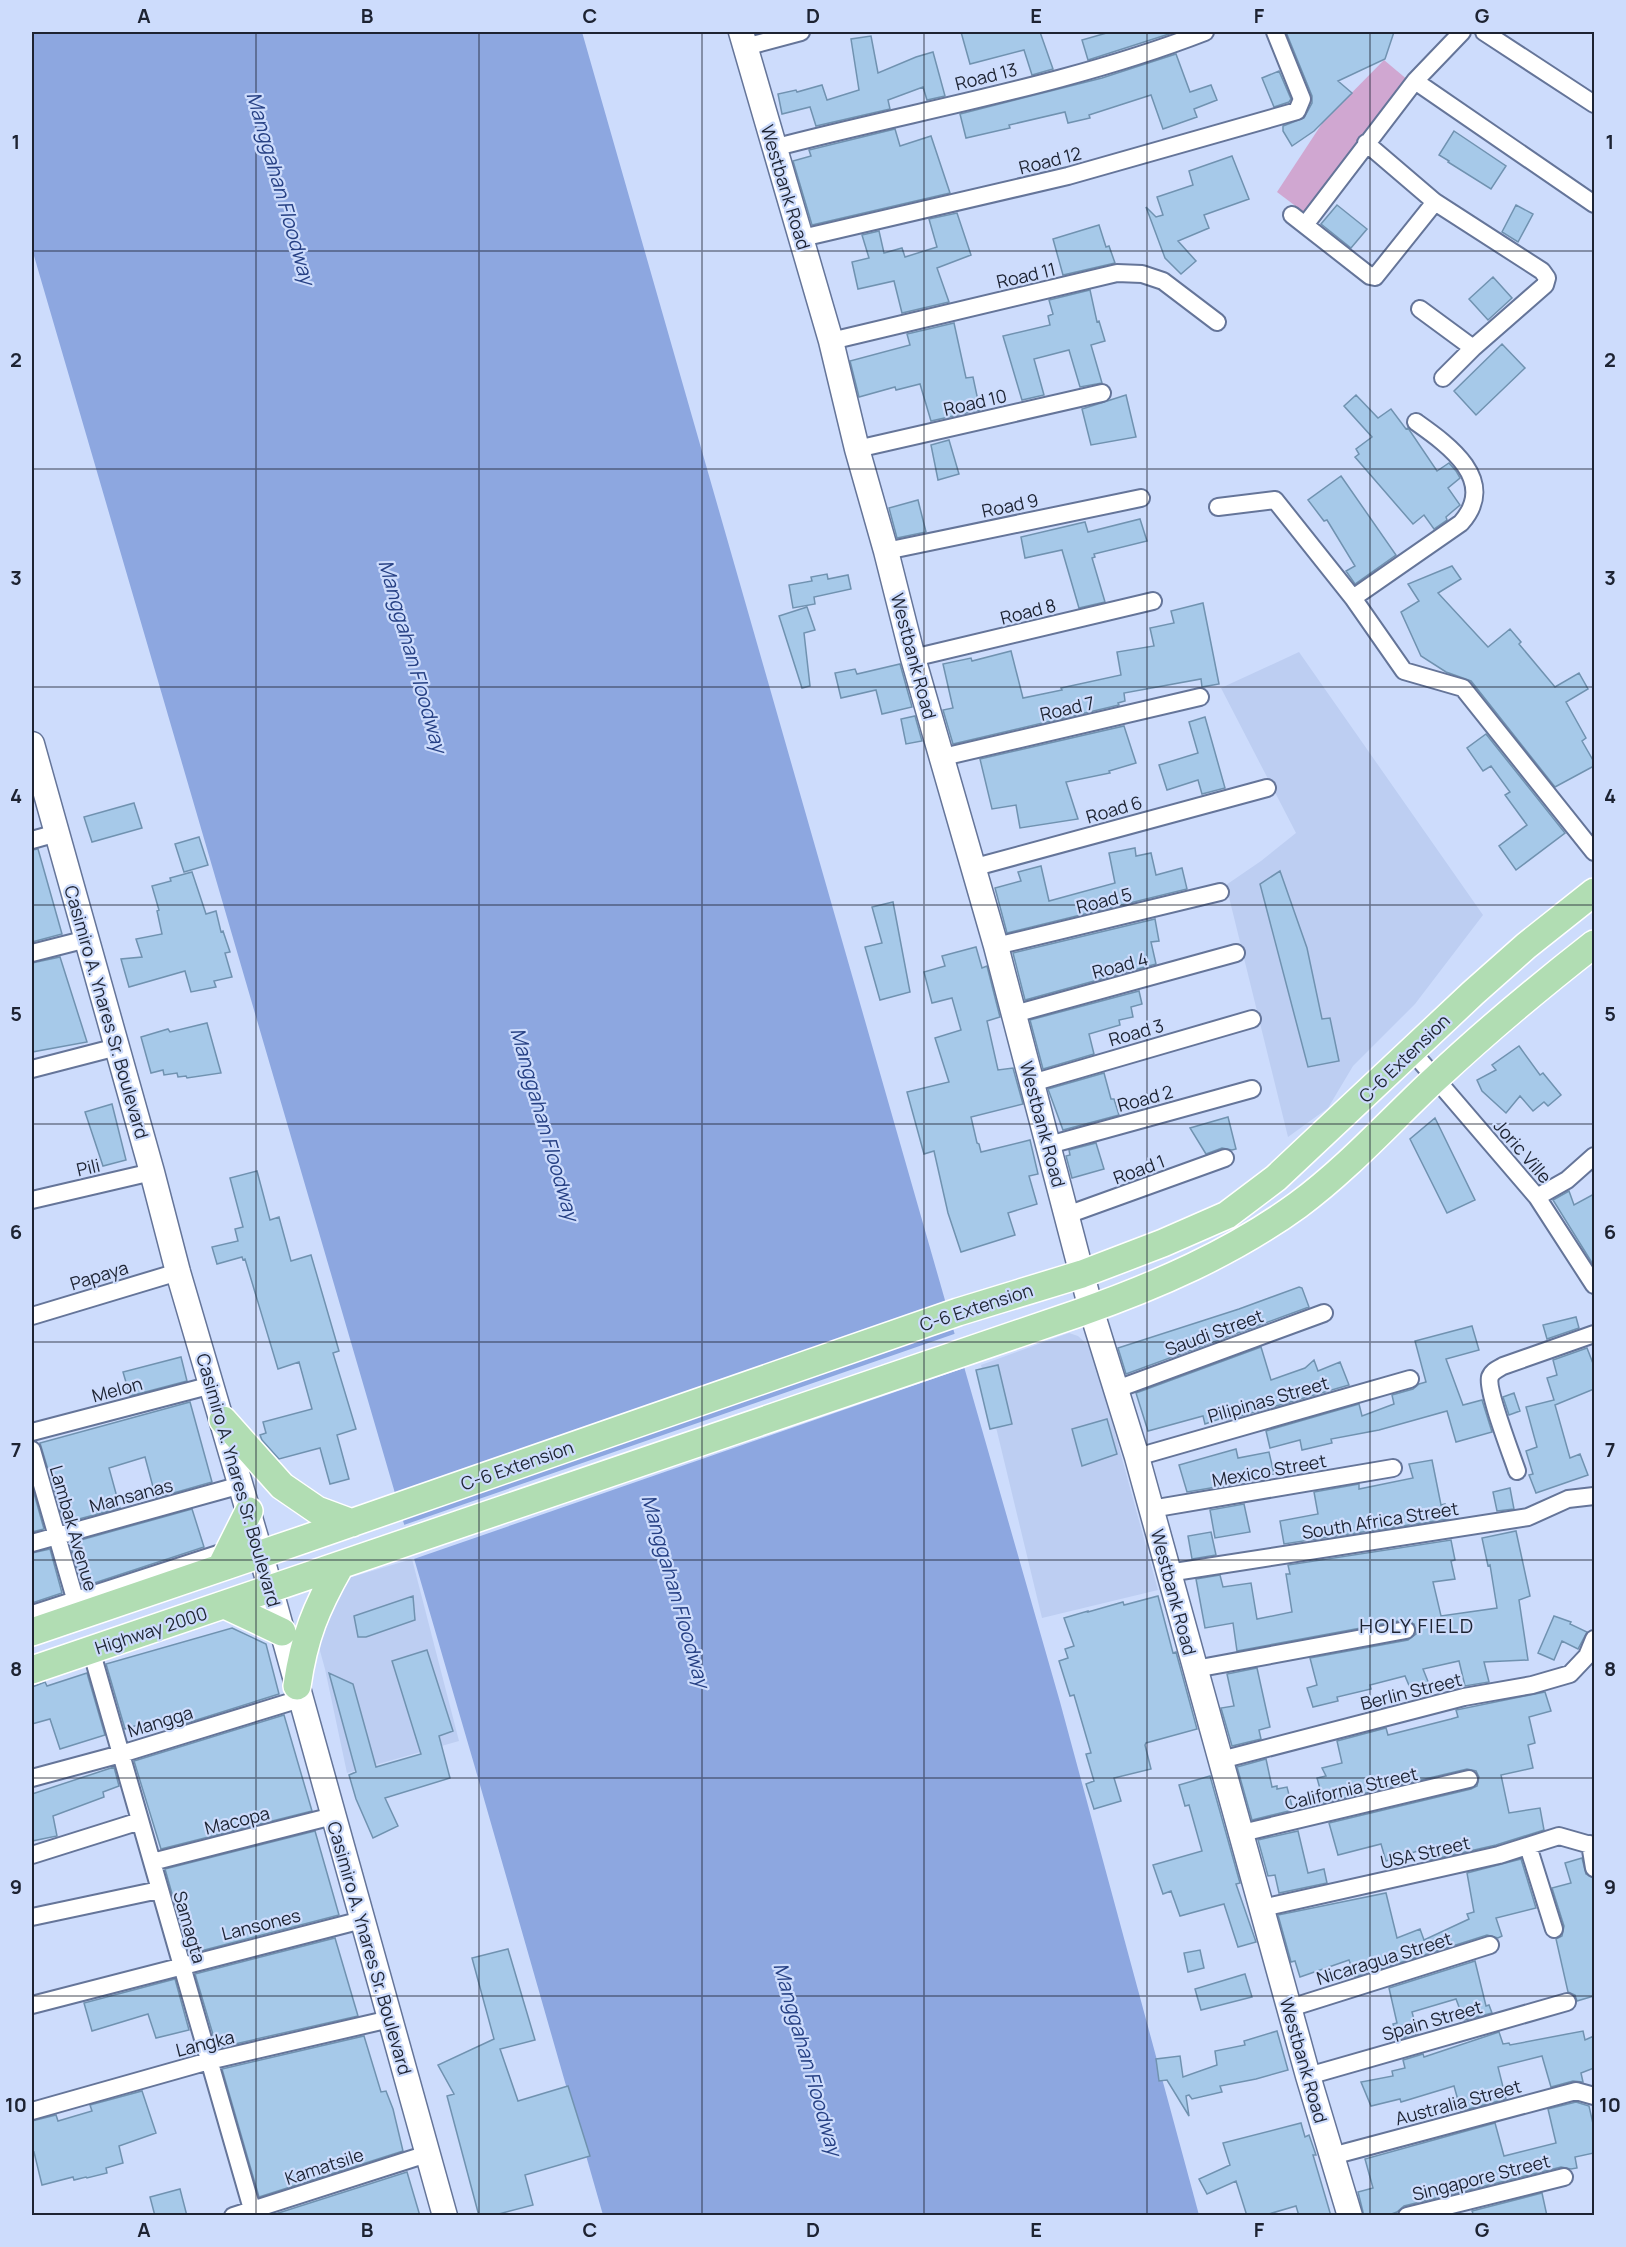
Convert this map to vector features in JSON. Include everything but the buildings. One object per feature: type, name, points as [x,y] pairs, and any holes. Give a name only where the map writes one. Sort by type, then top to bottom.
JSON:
[{"type":"main road","name":"C-6 Extension","points":[[261,1555],[958,1312],[1082,1274],[1163,1243],[1227,1215],[1276,1178],[1411,1050],[1526,946],[1594,892]]},
{"type":"main road","name":"C-6 Extension","points":[[271,1590],[1091,1309],[1201,1264],[1254,1234],[1299,1204],[1364,1148],[1435,1079],[1594,944]]},
{"type":"main road","points":[[222,1420],[282,1486],[317,1510],[359,1520]]},
{"type":"main road","points":[[226,1559],[249,1511]]},
{"type":"main road","name":"Highway 2000","points":[[32,1632],[77,1608],[226,1559],[261,1555]]},
{"type":"main road","points":[[298,1692],[301,1654],[310,1623],[324,1594],[345,1564]]},
{"type":"main road","name":"Highway 2000","points":[[32,1670],[271,1590]]},
{"type":"main road","points":[[225,1605],[282,1632]]},
{"type":"street","points":[[742,39],[801,32]]},
{"type":"street","name":"Road 13","points":[[773,148],[1104,67],[1159,50],[1205,32]]},
{"type":"street","name":"Road 12","points":[[802,238],[1068,176],[1297,111],[1302,99],[1275,32]]},
{"type":"street","points":[[1435,202],[1375,277],[1370,276],[1298,220],[1366,143],[1415,81],[1462,32]]},
{"type":"street","points":[[1484,32],[1594,104]]},
{"type":"street","name":"Westbank Road","points":[[742,39],[831,340],[857,449],[913,658],[996,946],[1091,1309],[1137,1457],[1308,2076],[1350,2216]]},
{"type":"street","points":[[1415,81],[1594,204]]},
{"type":"street","points":[[1366,143],[1435,202],[1542,271],[1547,278],[1545,285],[1473,348],[1443,378]]},
{"type":"street","name":"Road 11","points":[[831,340],[1117,273],[1142,274],[1163,281],[1217,322]]},
{"type":"street","points":[[1420,309],[1473,348]]},
{"type":"street","name":"Road 10","points":[[857,449],[1102,393]]},
{"type":"street","points":[[1353,598],[1461,523],[1470,511],[1474,487],[1460,458],[1453,449],[1416,422]]},
{"type":"street","name":"Road 9","points":[[886,551],[1141,498]]},
{"type":"street","points":[[1218,507],[1275,500],[1353,598],[1404,671],[1463,688],[1594,852]]},
{"type":"street","name":"Road 8","points":[[913,658],[1153,601]]},
{"type":"street","name":"Road 7","points":[[942,757],[1200,697]]},
{"type":"street","name":"Casimiro A. Ynares Sr. Boulevard","points":[[32,744],[153,1172],[178,1272],[249,1511],[445,2216]]},
{"type":"street","name":"Road 6","points":[[972,868],[1267,788]]},
{"type":"street","points":[[32,840],[57,833]]},
{"type":"street","name":"Road 5","points":[[996,946],[1220,892]]},
{"type":"street","points":[[32,953],[87,939]]},
{"type":"street","name":"Road 4","points":[[1014,1014],[1236,953]]},
{"type":"street","name":"Road 3","points":[[1032,1083],[1252,1019]]},
{"type":"street","points":[[32,1069],[117,1047]]},
{"type":"street","name":"Joric Ville","points":[[1411,1050],[1537,1197],[1594,1285]]},
{"type":"street","name":"Road 2","points":[[1049,1145],[1252,1089]]},
{"type":"street","points":[[1537,1197],[1567,1180],[1594,1156]]},
{"type":"street","name":"Road 1","points":[[1067,1215],[1225,1158]]},
{"type":"street","name":"Pili","points":[[32,1200],[153,1172]]},
{"type":"street","name":"Papaya","points":[[32,1316],[178,1272]]},
{"type":"street","name":"Saudi Street","points":[[1117,1389],[1324,1313]]},
{"type":"street","points":[[1517,1471],[1493,1400],[1489,1383],[1490,1376],[1503,1366],[1594,1334]]},
{"type":"street","name":"Pilipinas Street","points":[[1137,1457],[1410,1379]]},
{"type":"street","name":"Melon","points":[[32,1432],[212,1385]]},
{"type":"street","name":"Lambak Avenue","points":[[32,1450],[77,1608]]},
{"type":"street","name":"Mexico Street","points":[[1151,1509],[1393,1468]]},
{"type":"street","name":"Mansanas","points":[[32,1543],[241,1485]]},
{"type":"street","name":"South Africa Street","points":[[1168,1573],[1528,1517],[1568,1499],[1594,1496]]},
{"type":"street","name":"Highway 2000","points":[[32,1614],[77,1608]]},
{"type":"street","points":[[1195,1669],[1406,1630]]},
{"type":"street","name":"Berlin Street","points":[[1221,1760],[1464,1697],[1532,1685],[1570,1674],[1587,1656],[1594,1639]]},
{"type":"street","name":"Samagta","points":[[90,1650],[254,2212]]},
{"type":"street","name":"Mangga","points":[[32,1778],[121,1754],[298,1692]]},
{"type":"street","name":"California Street","points":[[1242,1833],[1469,1779]]},
{"type":"street","name":"Macopa","points":[[152,1862],[333,1816]]},
{"type":"street","points":[[32,1855],[140,1821]]},
{"type":"street","name":"USA Street","points":[[1262,1908],[1499,1855],[1558,1836],[1592,1845]]},
{"type":"street","points":[[1592,1845],[1594,1868]]},
{"type":"street","points":[[1528,1846],[1554,1929]]},
{"type":"street","points":[[32,1917],[159,1890]]},
{"type":"street","name":"Lansones","points":[[32,2005],[362,1920]]},
{"type":"street","name":"Nicaragua Street","points":[[1290,2008],[1490,1945]]},
{"type":"street","name":"Spain Street","points":[[1308,2076],[1567,2002]]},
{"type":"street","name":"Langka","points":[[32,2111],[209,2061],[390,2019]]},
{"type":"street","name":"Australia Street","points":[[1332,2156],[1576,2091],[1594,2096]]},
{"type":"street","name":"Kamatsile","points":[[233,2216],[254,2212],[428,2154]]},
{"type":"street","name":"Singapore Street","points":[[1407,2216],[1564,2177]]},
{"type":"shaded area","points":[[1384,60],[1409,81],[1306,214],[1277,192],[1323,122]]},
{"type":"shaded area","points":[[1299,652],[1483,915],[1415,1004],[1353,1066],[1328,1108],[1288,1137],[1226,885],[1296,833],[1221,688]]},
{"type":"shaded area","points":[[1069,1333],[1078,1336],[1092,1349],[1158,1590],[1042,1618],[981,1365]]},
{"type":"shaded area","points":[[412,1559],[459,1741],[347,1773],[325,1669],[311,1618],[322,1586]]},
{"type":"water","name":"Manggahan Floodway","points":[[32,32],[582,32],[1060,1702],[1199,2215],[603,2215],[474,1764],[32,249]]},
{"type":"pier","points":[[957,1333],[967,1367],[411,1560],[401,1526]]},
{"type":"district","name":"HOLY FIELD","points":[[1417,1625]]}]
